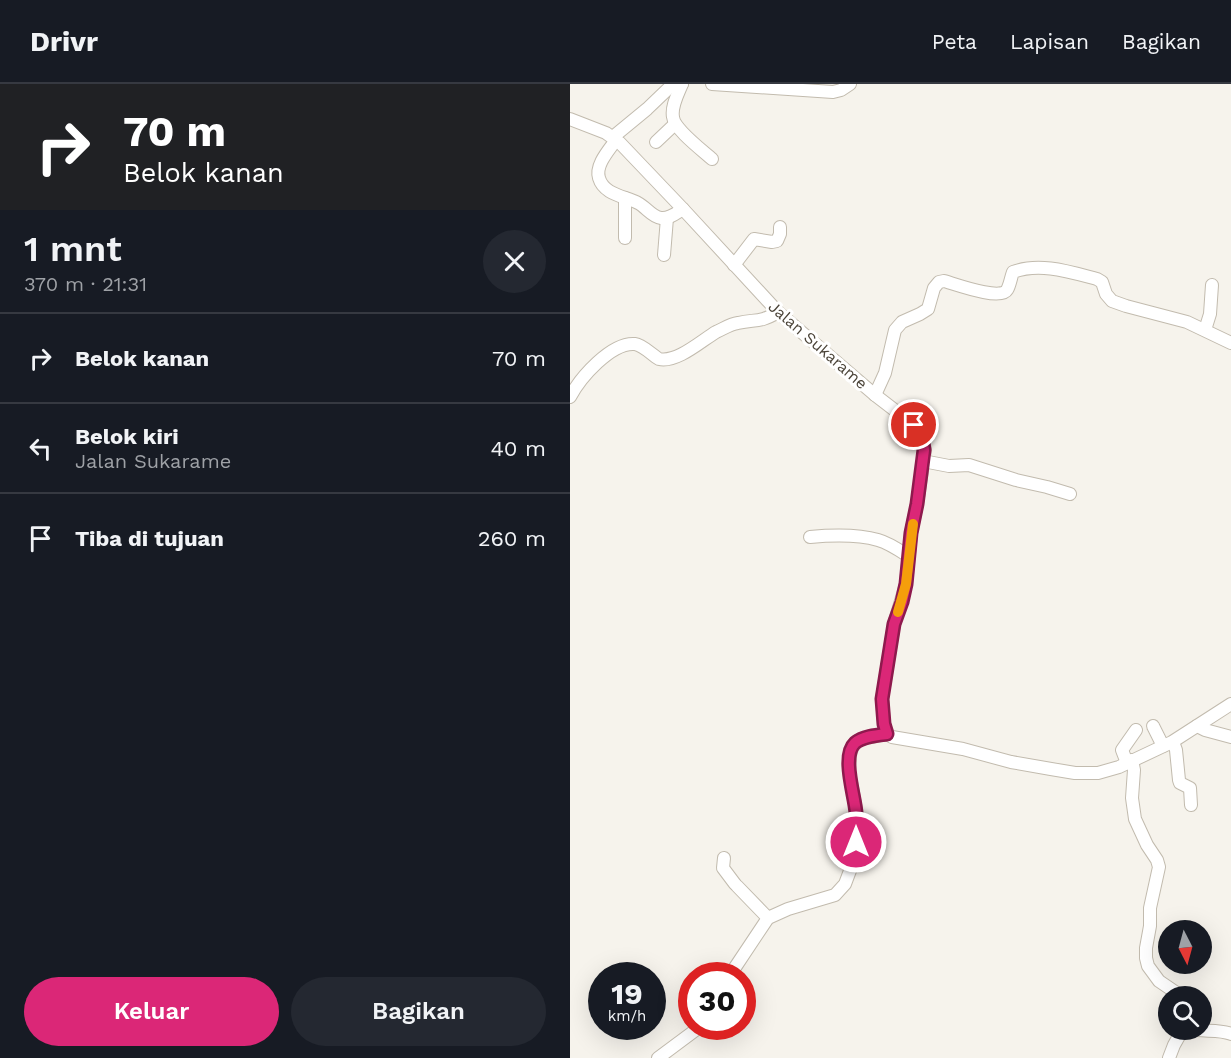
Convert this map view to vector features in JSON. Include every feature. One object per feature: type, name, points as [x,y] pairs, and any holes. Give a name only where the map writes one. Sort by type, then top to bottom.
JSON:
[{"type":"street","points":[[682,84],[672,119],[712,159]]},
{"type":"street","points":[[682,84],[670,87],[615,139],[600,165],[599,177],[608,190],[639,203],[657,217],[667,218],[683,209]]},
{"type":"street","points":[[712,84],[825,92],[838,92],[850,84]]},
{"type":"street","name":"Jalan Sukarame","points":[[570,119],[606,133],[615,139],[778,312],[917,428],[924,443],[924,450],[904,594],[894,624],[882,699],[887,734]]},
{"type":"street","points":[[656,142],[675,124]]},
{"type":"street","points":[[625,198],[625,238]]},
{"type":"street","points":[[664,255],[667,218]]},
{"type":"street","points":[[734,265],[754,239],[777,241],[780,227]]},
{"type":"street","points":[[875,394],[885,373],[895,330],[902,322],[928,309],[934,288],[939,282],[944,281],[992,294],[1003,294],[1007,291],[1013,272],[1030,268],[1053,268],[1097,279],[1102,282],[1106,294],[1112,301],[1187,321],[1231,343]]},
{"type":"street","points":[[1205,330],[1210,314],[1212,285]]},
{"type":"street","points":[[570,397],[579,382],[594,366],[618,349],[637,344],[659,359],[670,359],[686,352],[728,326],[767,319],[778,312]]},
{"type":"street","points":[[922,461],[947,466],[969,465],[1070,494]]},
{"type":"street","points":[[810,537],[874,539],[909,556]]},
{"type":"street","points":[[739,962],[768,918],[788,909],[835,895],[847,880],[854,860],[857,825],[849,771],[850,755],[857,741],[887,734],[892,737],[963,749],[1011,762],[1075,773],[1098,773],[1130,762],[1168,744],[1231,704]]},
{"type":"street","points":[[1153,726],[1176,750],[1179,780],[1180,783],[1190,788],[1191,805]]},
{"type":"street","points":[[1197,726],[1231,737]]},
{"type":"street","points":[[1136,730],[1122,750],[1134,770],[1132,798],[1135,819],[1159,867],[1150,908],[1146,958],[1148,966],[1159,981],[1166,986]]},
{"type":"street","points":[[724,858],[723,868],[768,918]]},
{"type":"street","points":[[1212,1032],[1224,1031],[1231,1034]]},
{"type":"street","points":[[658,1058],[682,1040]]},
{"type":"street","points":[[1169,1058],[1177,1040]]},
{"type":"slow traffic","points":[[898,612],[906,584],[913,524]]},
{"type":"route","points":[[856,842],[856,810],[849,778],[850,755],[857,741],[887,734],[882,699],[894,624],[906,584],[911,533],[924,450],[922,437],[914,425]]}]
